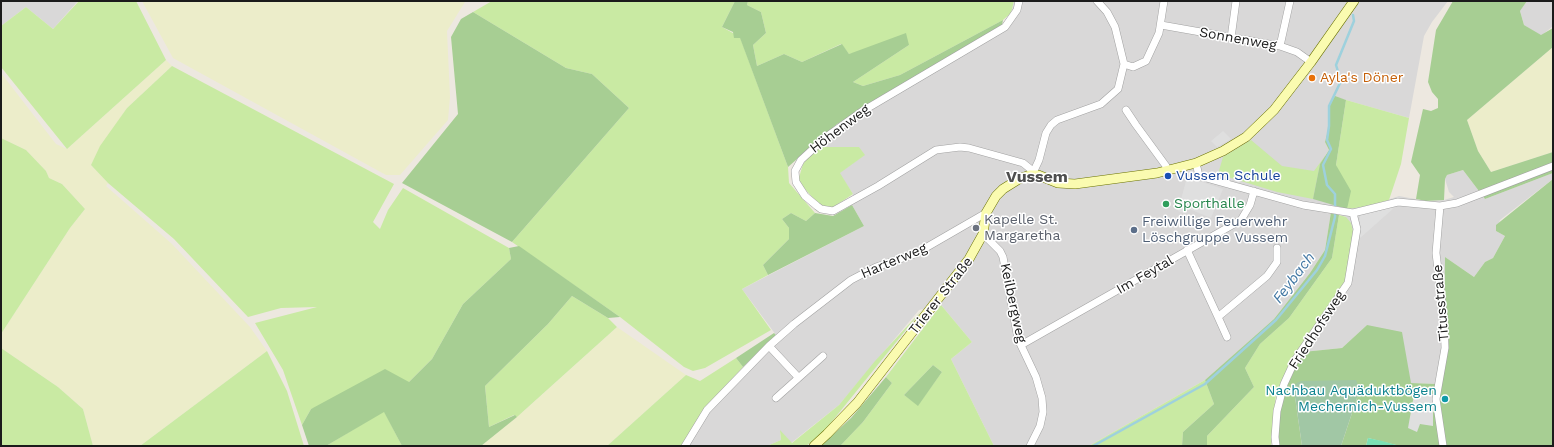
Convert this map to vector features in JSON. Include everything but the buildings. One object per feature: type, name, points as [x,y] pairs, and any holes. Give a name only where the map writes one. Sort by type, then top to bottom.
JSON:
[{"type":"main road","points":[[1032,173],[1058,183],[1076,184],[1167,171],[1196,163],[1223,151],[1246,136],[1274,110],[1311,62],[1354,1]]},
{"type":"main road","name":"Trierer Straße","points":[[814,446],[857,402],[970,259],[984,234],[986,213],[996,196],[1003,189],[1032,173]]},
{"type":"street","name":"Höhenweg","points":[[1019,1],[1017,10],[1006,27],[861,112],[826,137],[801,160],[795,171],[796,182],[805,196],[821,209],[833,211],[878,186],[936,150],[960,147],[969,148],[1023,163],[1032,173]]},
{"type":"street","points":[[1032,173],[1039,160],[1044,140],[1051,125],[1057,120],[1101,104],[1118,89],[1124,64],[1115,27],[1107,12],[1097,1]]},
{"type":"street","points":[[1124,64],[1133,67],[1146,61],[1153,47],[1160,25],[1164,1]]},
{"type":"street","points":[[1231,38],[1236,1]]},
{"type":"street","points":[[1280,46],[1290,1]]},
{"type":"street","name":"Sonnenweg","points":[[1160,25],[1280,46],[1297,52],[1311,62]]},
{"type":"street","points":[[1126,110],[1166,166],[1167,171]]},
{"type":"street","points":[[1196,163],[1200,176],[1303,205],[1353,212],[1398,202],[1440,206],[1471,198],[1553,166]]},
{"type":"street","name":"Im Feytal","points":[[1021,345],[1241,220],[1250,206],[1254,191]]},
{"type":"street","name":"Titusstraße","points":[[1440,206],[1436,253],[1444,320],[1445,348],[1436,399],[1443,446]]},
{"type":"street","name":"Friedhofsweg","points":[[1276,446],[1276,410],[1284,384],[1304,345],[1348,283],[1357,229],[1353,212]]},
{"type":"street","name":"Harterweg","points":[[685,446],[707,410],[788,328],[851,280],[876,267],[915,254],[986,213]]},
{"type":"street","name":"Keilbergweg","points":[[984,234],[1000,251],[1003,257],[1021,345],[1036,377],[1042,398],[1043,412],[1040,426],[1030,446]]},
{"type":"street","points":[[1218,317],[1267,276],[1277,262],[1277,248]]},
{"type":"street","points":[[1187,250],[1227,337]]},
{"type":"street","points":[[769,346],[798,377]]},
{"type":"street","points":[[776,398],[823,356]]},
{"type":"shaded area","points":[[1,1],[78,1],[53,29],[26,7],[1,26]]},
{"type":"shaded area","points":[[1014,1],[1448,1],[1432,22],[1424,36],[1409,118],[1335,97],[1329,106],[1329,126],[1325,142],[1329,150],[1325,156],[1370,206],[1399,196],[1426,201],[1444,200],[1454,197],[1449,192],[1445,179],[1447,175],[1463,170],[1485,199],[1553,173],[1553,179],[1500,220],[1496,231],[1505,236],[1493,258],[1485,262],[1474,277],[1445,257],[1444,331],[1436,384],[1411,383],[1367,325],[1342,348],[1303,352],[1346,217],[1331,212],[1325,250],[1310,273],[1274,319],[1205,380],[1089,446],[994,446],[951,359],[972,342],[941,305],[919,310],[839,405],[791,443],[780,431],[781,440],[767,446],[686,446],[686,440],[694,423],[706,407],[743,367],[776,335],[742,289],[864,226],[852,205],[853,194],[839,173],[864,155],[849,147],[821,147],[837,124],[1002,25],[1011,13]]},
{"type":"shaded area","points":[[1527,1],[1553,1],[1553,26],[1541,36],[1524,25],[1520,11]]},
{"type":"shaded area","points":[[1223,131],[1231,139],[1217,147],[1211,141]]},
{"type":"shaded area","points":[[1187,177],[1223,189],[1211,218],[1187,208],[1184,213],[1178,211]]},
{"type":"shaded area","points":[[1392,206],[1394,208],[1359,239],[1360,215]]},
{"type":"shaded area","points":[[1415,389],[1433,394],[1433,426],[1420,424],[1417,432],[1408,428]]},
{"type":"green space","points":[[79,1],[136,1],[166,60],[67,149],[1,67],[1,26],[26,7],[53,29]]},
{"type":"green space","points":[[142,1],[463,1],[465,2],[447,31],[450,97],[448,120],[400,175],[386,175],[173,58]]},
{"type":"green space","points":[[492,1],[735,1],[722,27],[740,37],[788,167],[789,183],[815,213],[806,221],[791,213],[782,219],[789,228],[789,239],[763,265],[768,275],[742,289],[771,330],[705,368],[693,371],[684,367],[620,317],[512,242],[629,108],[592,74],[566,68],[473,12]]},
{"type":"green space","points":[[735,1],[748,1],[747,5],[761,12],[766,33],[753,45],[757,66],[784,54],[802,62],[842,44],[849,54],[906,33],[909,45],[853,82],[863,86],[900,75],[1003,20],[1002,25],[837,124],[788,167],[740,38],[734,38],[733,32],[722,27]]},
{"type":"green space","points":[[748,1],[1014,1],[1011,13],[1003,20],[900,75],[863,86],[853,82],[909,45],[849,54],[841,44],[802,62],[784,54],[757,66],[753,45],[766,33],[761,12],[747,5]]},
{"type":"green space","points":[[1453,1],[1527,1],[1520,11],[1524,25],[1541,35],[1553,28],[1553,47],[1467,120],[1478,151],[1491,172],[1553,152],[1553,173],[1485,199],[1463,170],[1447,175],[1445,179],[1444,200],[1426,201],[1416,199],[1420,175],[1411,162],[1423,109],[1431,111],[1438,108],[1438,99],[1432,92],[1428,82],[1436,30]]},
{"type":"green space","points":[[473,12],[566,68],[592,74],[629,108],[512,242],[402,183],[458,114],[451,37],[461,19]]},
{"type":"green space","points":[[1553,47],[1553,152],[1491,172],[1478,151],[1467,120]]},
{"type":"green space","points":[[166,60],[172,66],[127,108],[91,165],[108,183],[106,186],[172,244],[250,327],[267,351],[140,446],[93,446],[83,409],[58,387],[1,348],[1,334],[70,228],[85,209],[62,184],[49,178],[46,171],[26,150],[1,138],[1,73],[56,144],[67,149]]},
{"type":"green space","points":[[172,66],[394,184],[373,222],[380,229],[388,210],[403,188],[509,248],[511,259],[463,304],[432,359],[409,382],[311,409],[302,425],[283,370],[255,323],[317,307],[281,308],[248,317],[174,239],[108,183],[91,165],[100,146],[127,108]]},
{"type":"green space","points":[[1335,96],[1346,100],[1336,165],[1351,191],[1347,209],[1313,199],[1320,164],[1329,150],[1325,142],[1329,126],[1329,106]]},
{"type":"green space","points":[[1346,100],[1409,118],[1401,164],[1389,200],[1370,206],[1347,209],[1336,165]]},
{"type":"green space","points":[[1,138],[26,150],[46,171],[49,178],[62,184],[85,209],[70,228],[1,334]]},
{"type":"green space","points":[[1251,140],[1282,166],[1314,171],[1325,156],[1320,164],[1313,199],[1277,192],[1218,174],[1223,157]]},
{"type":"green space","points":[[821,147],[859,147],[865,155],[840,173],[853,194],[832,208],[820,206],[798,181],[803,164],[812,152]]},
{"type":"green space","points":[[1553,179],[1553,446],[1400,446],[1368,438],[1366,446],[1341,446],[1360,389],[1296,384],[1295,397],[1302,446],[1278,446],[1276,437],[1279,410],[1286,385],[1303,352],[1342,348],[1367,325],[1402,332],[1411,383],[1436,384],[1444,331],[1445,257],[1474,277],[1485,262],[1493,258],[1505,236],[1496,231],[1496,225]]},
{"type":"green space","points":[[852,205],[864,226],[768,275],[763,265],[789,239],[789,228],[782,219],[791,213],[806,221],[815,213],[833,216]]},
{"type":"green space","points":[[1331,212],[1339,215],[1332,258],[1289,318],[1260,344],[1245,368],[1254,387],[1207,436],[1207,446],[1182,446],[1183,432],[1214,404],[1205,380],[1274,319],[1310,273],[1325,250]]},
{"type":"green space","points":[[1339,215],[1346,217],[1351,223],[1353,231],[1345,282],[1292,358],[1276,394],[1271,446],[1207,446],[1207,436],[1254,387],[1245,368],[1260,344],[1289,318],[1332,258]]},
{"type":"green space","points":[[519,246],[620,317],[608,318],[572,296],[548,324],[485,386],[489,427],[515,415],[517,417],[481,446],[402,446],[384,412],[326,446],[309,446],[302,425],[311,409],[385,369],[409,382],[432,359],[463,304],[511,259],[509,248]]},
{"type":"green space","points":[[572,296],[608,318],[617,327],[517,417],[514,415],[489,427],[485,386],[548,324]]},
{"type":"green space","points":[[941,305],[972,342],[951,359],[994,446],[840,446],[863,422],[892,383],[886,377]],"holes":[[[933,365],[942,372],[918,405],[904,395]]]},
{"type":"green space","points":[[923,309],[821,435],[806,446],[767,446],[781,440],[780,430],[792,443],[839,405],[875,361]]},
{"type":"green space","points":[[617,327],[686,375],[607,446],[481,446],[525,410]]},
{"type":"green space","points":[[774,333],[776,335],[743,367],[736,358]]},
{"type":"green space","points":[[1,348],[58,387],[83,409],[93,446],[1,446]]},
{"type":"green space","points":[[267,351],[287,391],[304,446],[140,446]]},
{"type":"green space","points":[[736,358],[743,367],[706,407],[681,446],[607,446],[686,375],[700,381]]},
{"type":"green space","points":[[933,365],[942,372],[918,406],[904,395]]},
{"type":"green space","points":[[886,377],[892,383],[863,422],[840,446],[821,446],[851,418]]},
{"type":"green space","points":[[1205,380],[1214,404],[1183,432],[1182,446],[1089,446]]},
{"type":"green space","points":[[1356,380],[1360,389],[1341,446],[1302,446],[1295,397],[1295,384],[1301,381]]},
{"type":"green space","points":[[384,411],[402,446],[326,446]]},
{"type":"green space","points":[[1368,438],[1382,441],[1400,446],[1366,446]]},
{"type":"waterway","name":"Feybach","points":[[1093,446],[1205,384],[1276,320],[1317,270],[1325,256],[1335,217],[1335,194],[1327,185],[1323,165],[1331,149],[1327,140],[1329,106],[1341,81],[1336,65],[1354,21],[1353,15]]},
{"type":"place","name":"Ayla's Döner","points":[[1312,78]]},
{"type":"place","name":"Vussem Schule","points":[[1168,176]]},
{"type":"place","name":"Sporthalle","points":[[1166,204]]},
{"type":"place","name":"Kapelle St. Margaretha","points":[[976,228]]},
{"type":"place","name":"Freiwillige Feuerwehr Löschgruppe Vussem","points":[[1134,230]]},
{"type":"place","name":"Nachbau Aquäduktbögen Mechernich-Vussem","points":[[1445,399]]},
{"type":"district","name":"Vussem","points":[[1037,177]]}]
